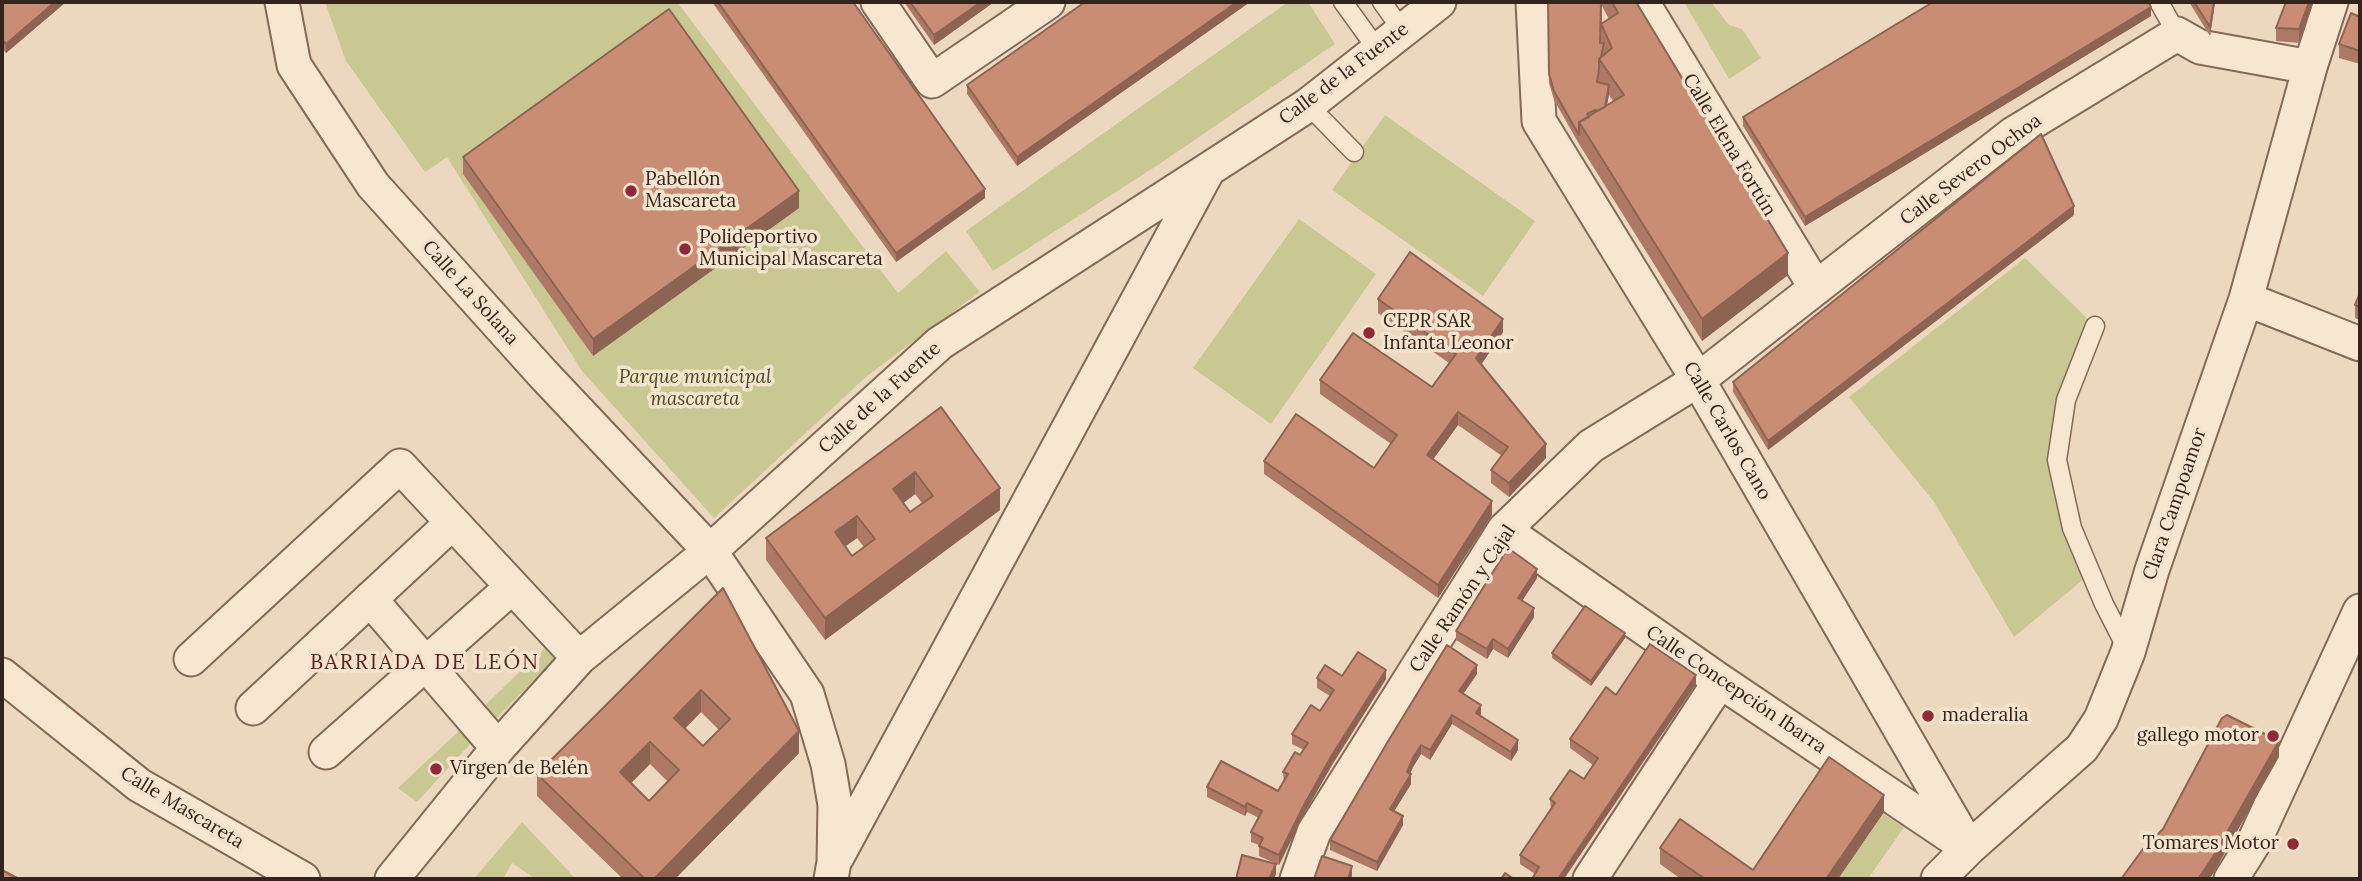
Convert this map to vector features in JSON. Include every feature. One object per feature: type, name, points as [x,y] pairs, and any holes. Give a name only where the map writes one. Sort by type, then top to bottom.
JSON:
[{"type":"street","name":"Calle La Solana","points":[[282,2],[294,65],[373,184],[543,374],[710,551],[807,694],[828,764],[835,805],[833,871]]},
{"type":"street","points":[[878,2],[932,81],[1048,2]]},
{"type":"street","name":"Calle de la Fuente","points":[[393,879],[498,748],[579,658],[710,551],[940,342],[1308,105],[1439,2]]},
{"type":"street","name":"Calle Carlos Cano","points":[[1533,2],[1539,121],[1698,380],[1969,848]]},
{"type":"street","name":"Calle Elena Fortún","points":[[1642,2],[1816,288]]},
{"type":"street","name":"Clara Campoamor","points":[[1937,879],[2082,748],[2101,719],[2128,652],[2152,570],[2246,299],[2309,68],[2331,2]]},
{"type":"street","points":[[2177,34],[2200,47],[2309,68]]},
{"type":"street","name":"Calle Severo Ochoa","points":[[1698,380],[2013,134],[2177,34]]},
{"type":"street","points":[[833,871],[1209,169]]},
{"type":"street","points":[[2246,299],[2360,344]]},
{"type":"street","name":"Calle Ramón y Cajal","points":[[1297,879],[1314,832],[1504,530],[1591,446],[1698,380]]},
{"type":"street","points":[[191,659],[400,466],[579,658]]},
{"type":"street","points":[[253,708],[452,523]]},
{"type":"street","name":"Calle Concepción Ibarra","points":[[1504,530],[1720,681],[1969,848]]},
{"type":"street","points":[[326,752],[512,587]]},
{"type":"street","points":[[370,599],[498,748]]},
{"type":"street","points":[[2231,879],[2253,844],[2360,611]]},
{"type":"street","name":"Calle Mascareta","points":[[2,675],[139,785],[303,879]]},
{"type":"street","points":[[1590,879],[1720,681]]},
{"type":"lane","points":[[1343,2],[1390,40]]},
{"type":"lane","points":[[1382,2],[1390,40]]},
{"type":"lane","points":[[2159,2],[2177,34]]},
{"type":"lane","points":[[1308,105],[1354,152]]},
{"type":"lane","points":[[2095,326],[2066,400],[2057,460],[2072,528],[2104,604],[2128,652]]},
{"type":"green space","name":"Polideportivo Municipal Mascareta","points":[[325,2],[677,2],[898,293],[946,251],[980,292],[867,376],[714,518],[582,371],[447,157],[425,172],[346,61]]},
{"type":"green space","points":[[1288,2],[1308,2],[1335,44],[1161,163],[993,271],[966,231]]},
{"type":"green space","points":[[1684,2],[1711,2],[1729,25],[1742,29],[1761,58],[1729,79]]},
{"type":"green space","points":[[1385,115],[1535,221],[1483,296],[1332,190]]},
{"type":"green space","points":[[1299,219],[1376,274],[1271,424],[1193,368]]},
{"type":"green space","points":[[2025,258],[2095,326],[2057,460],[2091,573],[2014,637],[1934,502],[1849,397]]},
{"type":"green space","points":[[546,647],[554,659],[496,719],[484,706]]},
{"type":"green space","points":[[461,729],[472,742],[417,802],[398,788]]},
{"type":"green space","points":[[1883,814],[1904,827],[1868,879],[1838,879]]},
{"type":"green space","points":[[522,822],[576,879],[536,879],[512,863],[503,879],[474,879]]},
{"type":"building","points":[[2,2],[55,2],[6,44],[2,40]]},
{"type":"building","points":[[718,2],[853,2],[985,189],[896,253]]},
{"type":"building","points":[[910,2],[981,2],[934,35]]},
{"type":"building","points":[[1085,2],[1237,2],[1017,157],[967,85]]},
{"type":"building","points":[[1548,2],[1601,2],[1600,43],[1604,43],[1597,82],[1609,85],[1605,107],[1587,114],[1589,117],[1579,122],[1579,135],[1554,91],[1549,74]]},
{"type":"building","points":[[1612,2],[1636,2],[1788,253],[1702,319],[1579,122],[1624,95],[1599,59],[1612,48],[1601,24],[1618,13]]},
{"type":"building","points":[[1933,2],[2148,2],[2151,7],[1805,217],[1743,117]]},
{"type":"building","points":[[2194,2],[2214,2],[2210,27]]},
{"type":"building","points":[[2286,2],[2309,2],[2299,29],[2276,28]]},
{"type":"building","name":"Pabellón Mascareta","points":[[669,9],[799,191],[593,339],[463,157]]},
{"type":"building","points":[[2351,13],[2360,17],[2360,51],[2339,44]]},
{"type":"building","points":[[2041,134],[2074,206],[1768,441],[1733,382]]},
{"type":"building","points":[[1410,252],[1503,319],[1476,358],[1546,444],[1509,483],[1491,470],[1508,447],[1458,412],[1427,455],[1492,501],[1438,585],[1264,461],[1296,414],[1374,468],[1397,435],[1320,380],[1353,333],[1432,387],[1456,354],[1378,299]]},
{"type":"building","points":[[2360,293],[2360,307],[2355,305]]},
{"type":"building","points":[[941,407],[1000,488],[825,618],[766,538]],"holes":[[[915,472],[933,496],[910,512],[893,489]],[[857,516],[875,539],[852,556],[835,532]]]},
{"type":"building","points":[[1508,548],[1537,569],[1518,598],[1534,608],[1508,649],[1493,639],[1487,649],[1456,631]]},
{"type":"building","points":[[723,588],[799,731],[654,879],[645,879],[537,774]],"holes":[[[701,690],[730,719],[703,746],[674,718]],[[650,742],[679,770],[649,801],[620,772]]]},
{"type":"building","points":[[1585,606],[1625,633],[1591,681],[1552,653]]},
{"type":"building","points":[[1650,644],[1696,675],[1558,879],[1532,879],[1539,867],[1520,855],[1555,803],[1550,799],[1570,770],[1584,779],[1598,758],[1570,739],[1606,687],[1616,695]]},
{"type":"building","points":[[1447,645],[1477,665],[1459,691],[1481,705],[1476,713],[1518,740],[1511,752],[1452,715],[1430,750],[1421,745],[1413,758],[1407,772],[1411,774],[1390,809],[1403,816],[1377,862],[1330,840]]},
{"type":"building","points":[[1358,652],[1386,670],[1332,755],[1279,855],[1259,846],[1263,838],[1251,832],[1262,811],[1247,803],[1245,807],[1207,787],[1221,761],[1278,791],[1288,774],[1283,772],[1295,752],[1300,755],[1308,743],[1292,734],[1311,705],[1320,711],[1334,690],[1317,678],[1325,665],[1342,676]]},
{"type":"building","points":[[2227,715],[2279,741],[2213,857],[2198,879],[2121,879],[2143,849],[2163,829],[2222,718]]},
{"type":"building","points":[[1829,757],[1884,795],[1826,879],[1705,879],[1660,848],[1680,819],[1753,870]]},
{"type":"building","points":[[1242,855],[1276,864],[1269,879],[1236,879]]},
{"type":"building","points":[[1322,856],[1352,866],[1348,879],[1314,879]]},
{"type":"building","points":[[2,870],[19,879],[2,879]]},
{"type":"building","points":[[1505,873],[1514,879],[1501,879]]},
{"type":"place","name":"Pabellón Mascareta","points":[[631,191]]},
{"type":"place","name":"Polideportivo Municipal Mascareta","points":[[685,249]]},
{"type":"place","name":"CEPR SAR Infanta Leonor","points":[[1369,333]]},
{"type":"place","name":"maderalia","points":[[1928,716]]},
{"type":"place","name":"gallego motor","points":[[2273,736]]},
{"type":"place","name":"Virgen de Belén","points":[[436,769]]},
{"type":"place","name":"Tomares Motor","points":[[2293,844]]},
{"type":"district","name":"BARRIADA DE LEÓN","points":[[425,663]]},
{"type":"park label","name":"Parque municipal mascareta","points":[[695,389]]}]
